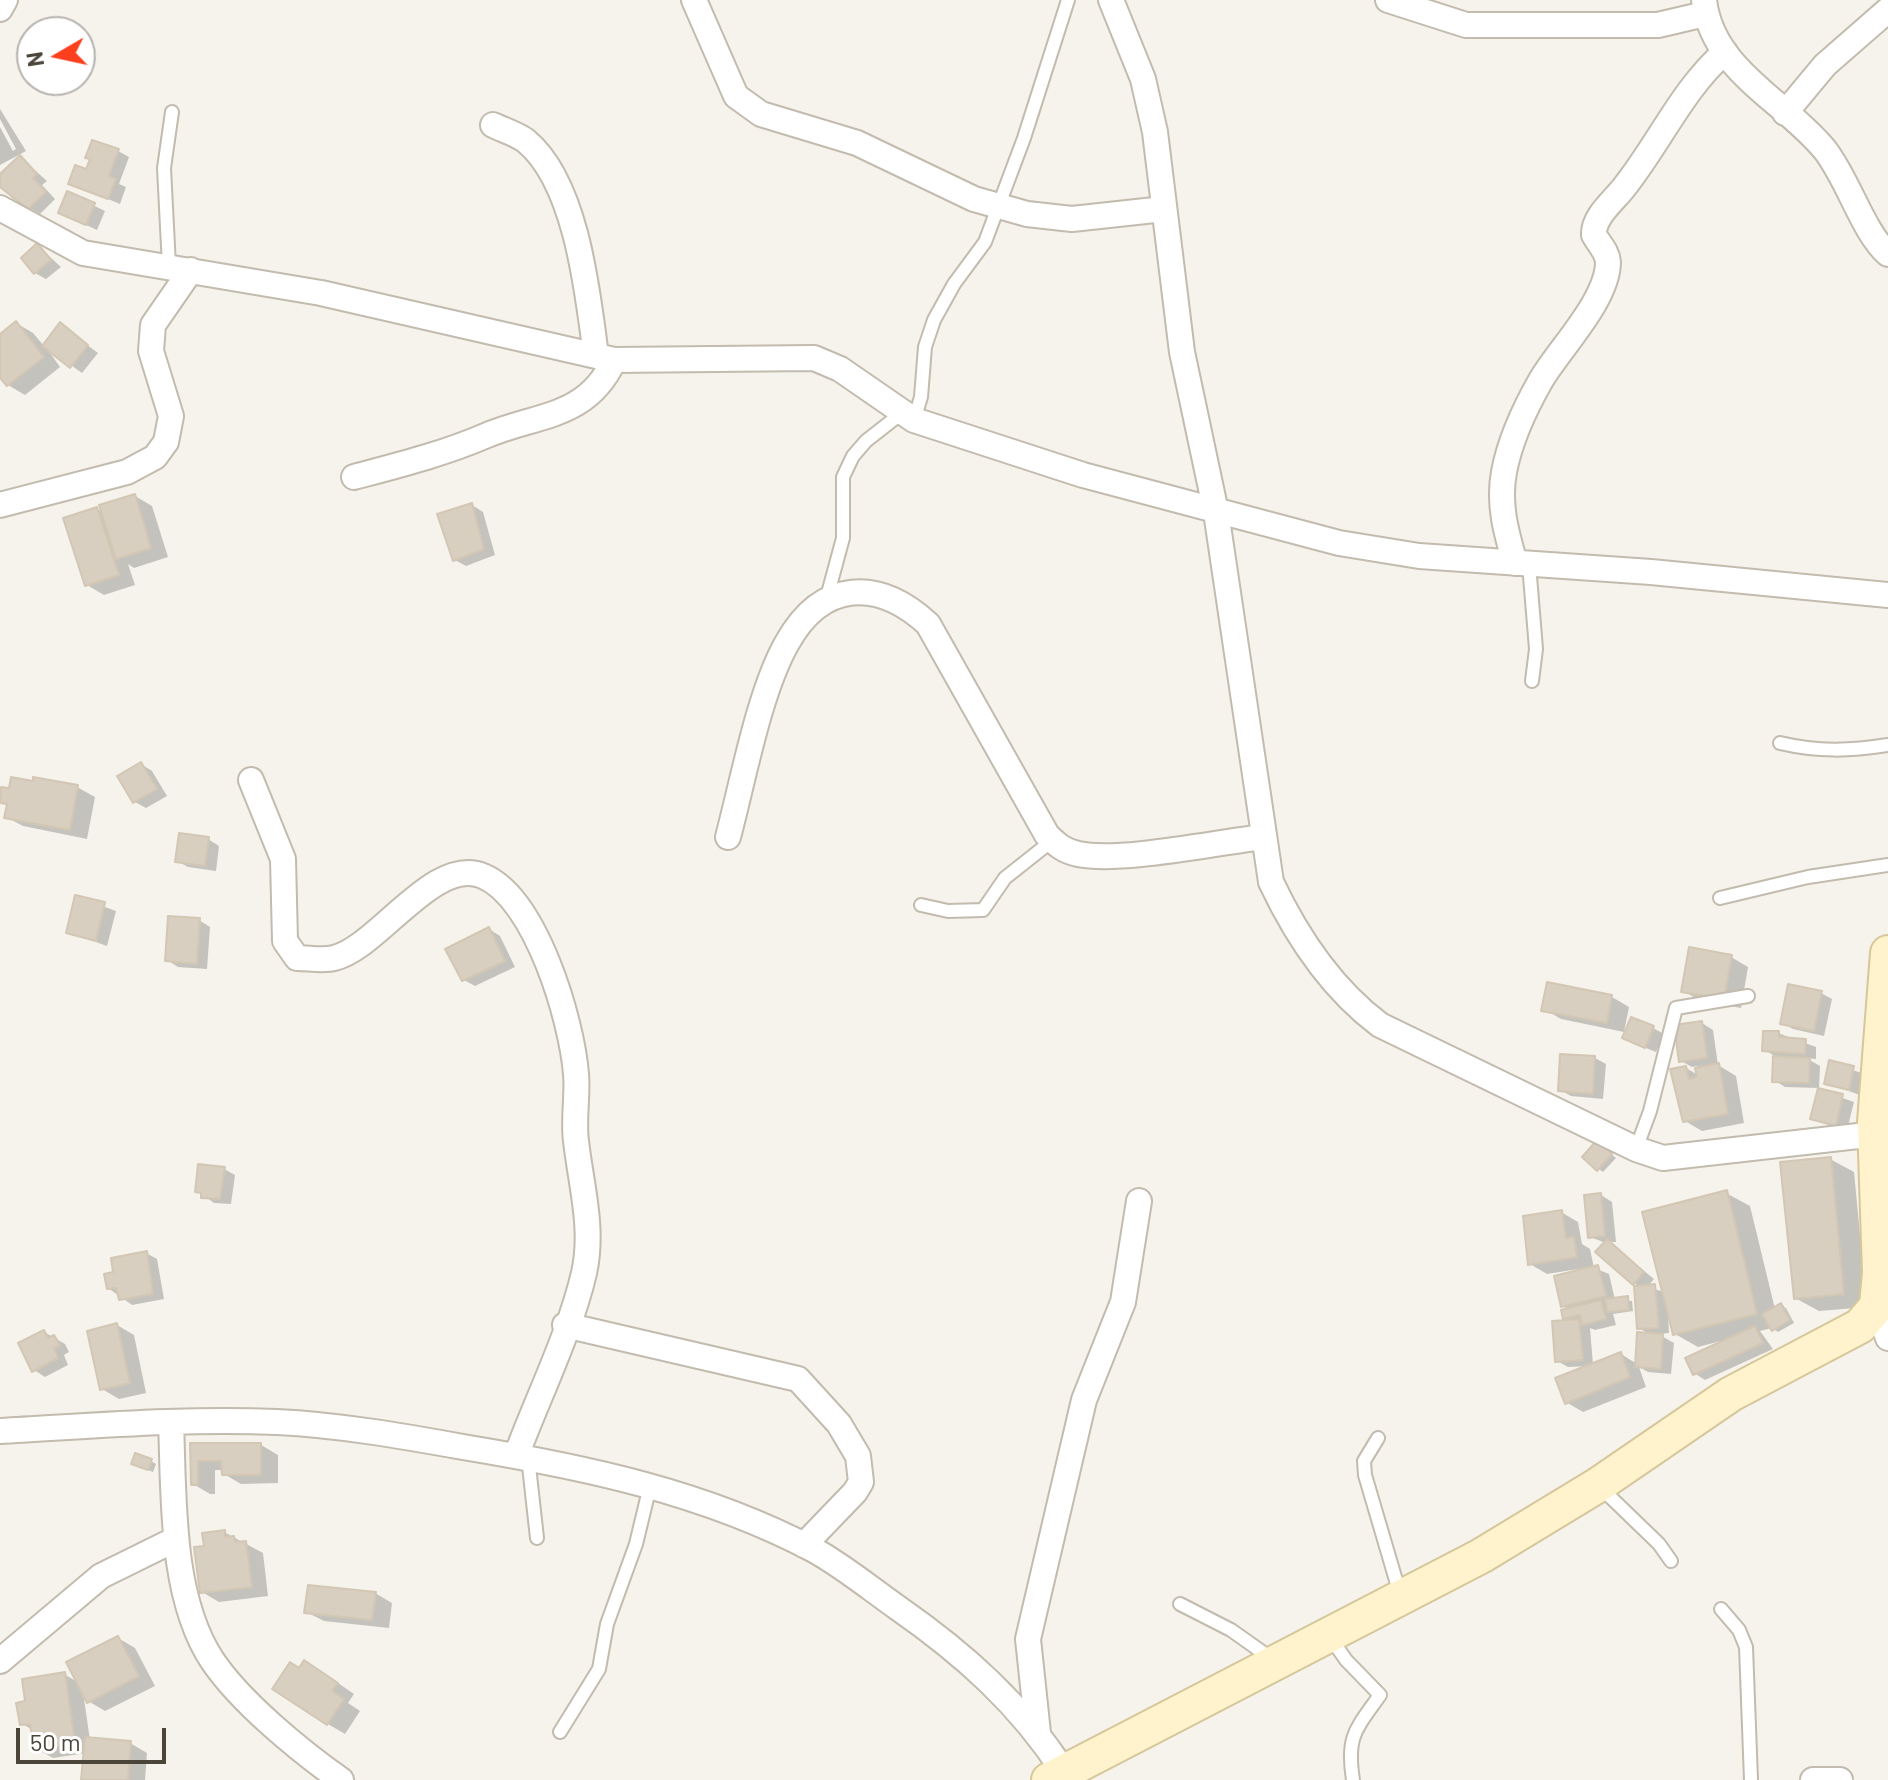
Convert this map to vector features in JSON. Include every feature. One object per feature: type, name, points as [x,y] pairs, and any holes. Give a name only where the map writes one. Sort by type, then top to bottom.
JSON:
[{"type":"main road","points":[[1056,1776],[1481,1556],[1598,1485],[1731,1394],[1860,1326],[1877,1306],[1884,1203],[1876,1134],[1888,953]]},
{"type":"street","points":[[0,9],[5,0]]},
{"type":"street","points":[[694,0],[736,96],[761,114],[857,143],[995,206],[1027,214],[1072,219],[1164,209]]},
{"type":"street","points":[[1111,0],[1143,79],[1155,132],[1182,352],[1216,512],[1271,882],[1285,910],[1352,1004],[1380,1025],[1636,1149],[1663,1158],[1876,1134]]},
{"type":"street","points":[[1388,0],[1443,19],[1493,26],[1658,25],[1704,7],[1710,30],[1725,52],[1823,148],[1850,187],[1876,244],[1888,254]]},
{"type":"street","points":[[1785,113],[1833,57],[1888,10]]},
{"type":"street","points":[[1522,563],[1504,523],[1504,471],[1517,429],[1542,379],[1578,328],[1602,284],[1608,260],[1594,235],[1595,222],[1644,164],[1706,68],[1725,52]]},
{"type":"street","points":[[354,477],[462,448],[487,435],[548,417],[580,402],[604,380],[605,358],[562,196],[525,141],[493,125]]},
{"type":"street","points":[[0,208],[83,253],[321,293],[605,358],[814,358],[840,369],[909,416],[1083,475],[1339,543],[1419,556],[1888,595]]},
{"type":"street","points":[[0,505],[127,472],[155,457],[166,442],[171,416],[151,351],[153,325],[180,268]]},
{"type":"street","points":[[728,837],[753,740],[787,642],[827,597],[859,592],[885,595],[909,606],[928,624],[1060,848],[1080,855],[1121,854],[1264,837]]},
{"type":"street","points":[[251,780],[283,859],[285,941],[297,958],[335,958],[369,937],[410,900],[457,874],[482,875],[504,891],[549,962],[567,1014],[576,1075],[575,1136],[589,1242],[584,1275],[522,1456]]},
{"type":"street","points":[[1056,1776],[1038,1733],[1028,1639],[1084,1400],[1123,1302],[1139,1201]]},
{"type":"street","points":[[1877,1306],[1888,1338]]},
{"type":"street","points":[[565,1325],[798,1379],[839,1424],[862,1468],[861,1482],[855,1492],[804,1545]]},
{"type":"street","points":[[0,1431],[171,1422],[279,1422],[396,1435],[522,1456],[579,1466],[650,1486],[760,1524],[804,1545],[949,1643],[1014,1705],[1038,1733]]},
{"type":"street","points":[[171,1422],[176,1539],[190,1607],[212,1659],[304,1754],[341,1780]]},
{"type":"street","points":[[0,1661],[101,1576],[176,1539]]},
{"type":"street","points":[[1813,1780],[1840,1780]]},
{"type":"lane","points":[[827,597],[843,538],[843,477],[853,456],[866,441],[909,416],[921,397],[925,347],[934,320],[966,265],[979,253],[1024,138],[1068,0]]},
{"type":"lane","points":[[172,112],[164,168],[180,268]]},
{"type":"lane","points":[[1522,563],[1536,649],[1532,681]]},
{"type":"lane","points":[[1780,743],[1810,750],[1838,751],[1888,745]]},
{"type":"lane","points":[[921,905],[948,911],[983,910],[1005,878],[1053,840]]},
{"type":"lane","points":[[1720,898],[1808,877],[1888,865]]},
{"type":"lane","points":[[1636,1149],[1650,1111],[1676,1008],[1748,996]]},
{"type":"lane","points":[[1378,1438],[1364,1461],[1365,1475],[1401,1597]]},
{"type":"lane","points":[[522,1456],[537,1538]]},
{"type":"lane","points":[[1598,1485],[1659,1544],[1671,1561]]},
{"type":"lane","points":[[560,1732],[599,1669],[607,1624],[636,1544],[650,1486]]},
{"type":"lane","points":[[1180,1604],[1231,1630],[1274,1661]]},
{"type":"lane","points":[[1721,1609],[1739,1630],[1746,1647],[1751,1780]]},
{"type":"lane","points":[[1328,1634],[1346,1660],[1380,1695],[1354,1730],[1349,1742],[1353,1780]]},
{"type":"building","points":[[92,140],[119,149],[109,176],[116,179],[108,199],[68,184],[75,165],[86,169],[90,159],[85,158]]},
{"type":"building","points":[[20,155],[37,174],[33,178],[46,192],[28,209],[0,187],[0,174]]},
{"type":"building","points":[[67,191],[95,203],[86,225],[58,213]]},
{"type":"building","points":[[37,243],[51,260],[34,274],[21,258]]},
{"type":"building","points":[[16,321],[44,357],[7,386],[0,378],[0,334]]},
{"type":"building","points":[[60,322],[88,345],[70,368],[42,346]]},
{"type":"building","points":[[135,494],[151,548],[116,559],[99,505]]},
{"type":"building","points":[[472,503],[484,549],[453,561],[437,514]]},
{"type":"building","points":[[97,507],[119,575],[85,586],[63,518]]},
{"type":"building","points":[[141,762],[157,789],[133,803],[117,776]]},
{"type":"building","points":[[11,777],[33,781],[33,777],[78,785],[70,830],[4,818],[7,804],[0,803],[1,787],[9,788]]},
{"type":"building","points":[[179,833],[209,837],[205,866],[175,862]]},
{"type":"building","points":[[75,895],[105,902],[96,941],[66,933]]},
{"type":"building","points":[[168,916],[200,918],[197,964],[165,961]]},
{"type":"building","points":[[489,927],[505,961],[462,981],[445,949]]},
{"type":"building","points":[[1689,947],[1732,955],[1724,999],[1681,992]]},
{"type":"building","points":[[1547,982],[1612,995],[1607,1023],[1541,1011]]},
{"type":"building","points":[[1788,984],[1822,991],[1814,1031],[1780,1024]]},
{"type":"building","points":[[1631,1017],[1654,1026],[1645,1048],[1622,1038]]},
{"type":"building","points":[[1702,1021],[1707,1058],[1679,1062],[1674,1025]]},
{"type":"building","points":[[1763,1031],[1779,1031],[1779,1037],[1806,1039],[1805,1054],[1762,1051]]},
{"type":"building","points":[[1560,1054],[1595,1056],[1593,1094],[1558,1091]]},
{"type":"building","points":[[1773,1056],[1810,1058],[1809,1083],[1772,1082]]},
{"type":"building","points":[[1829,1060],[1854,1066],[1849,1090],[1824,1084]]},
{"type":"building","points":[[1719,1063],[1728,1114],[1683,1122],[1670,1069],[1686,1066],[1689,1079],[1697,1077],[1695,1068]]},
{"type":"building","points":[[1818,1088],[1843,1094],[1836,1126],[1810,1119]]},
{"type":"building","points":[[1597,1140],[1612,1154],[1597,1171],[1582,1157]]},
{"type":"building","points":[[1831,1157],[1844,1294],[1794,1299],[1780,1162]]},
{"type":"building","points":[[198,1164],[225,1167],[220,1199],[201,1198],[201,1193],[195,1192]]},
{"type":"building","points":[[1727,1190],[1757,1314],[1673,1335],[1642,1212]]},
{"type":"building","points":[[1601,1193],[1605,1236],[1588,1238],[1584,1195]]},
{"type":"building","points":[[1562,1210],[1566,1238],[1574,1237],[1577,1257],[1528,1265],[1523,1216]]},
{"type":"building","points":[[1607,1239],[1644,1272],[1633,1285],[1595,1252]]},
{"type":"building","points":[[147,1251],[153,1294],[119,1300],[116,1288],[107,1289],[104,1274],[113,1272],[111,1258]]},
{"type":"building","points":[[1598,1265],[1606,1296],[1561,1307],[1554,1276]]},
{"type":"building","points":[[1655,1284],[1659,1328],[1637,1329],[1634,1286]]},
{"type":"building","points":[[1628,1296],[1629,1310],[1607,1312],[1605,1299]]},
{"type":"building","points":[[1601,1300],[1606,1319],[1582,1325],[1580,1315],[1563,1319],[1561,1310]]},
{"type":"building","points":[[1781,1303],[1790,1320],[1772,1331],[1762,1314]]},
{"type":"building","points":[[1579,1319],[1583,1360],[1555,1362],[1552,1321]]},
{"type":"building","points":[[117,1323],[130,1383],[100,1390],[87,1331]]},
{"type":"building","points":[[1755,1326],[1763,1343],[1693,1375],[1685,1358]]},
{"type":"building","points":[[44,1330],[48,1338],[54,1335],[60,1345],[54,1348],[58,1358],[32,1372],[18,1343]]},
{"type":"building","points":[[1637,1332],[1663,1334],[1661,1369],[1635,1367]]},
{"type":"building","points":[[1621,1352],[1630,1377],[1565,1404],[1555,1378]]},
{"type":"building","points":[[190,1443],[261,1443],[261,1475],[222,1475],[221,1461],[198,1461],[198,1485],[191,1485]]},
{"type":"building","points":[[135,1453],[152,1459],[148,1470],[131,1464]]},
{"type":"building","points":[[225,1530],[225,1537],[234,1536],[235,1542],[246,1541],[252,1587],[200,1593],[194,1547],[204,1546],[202,1533]]},
{"type":"building","points":[[308,1585],[376,1592],[372,1620],[304,1613]]},
{"type":"building","points":[[118,1636],[139,1676],[87,1703],[66,1662]]},
{"type":"building","points":[[304,1660],[338,1683],[332,1691],[344,1699],[327,1725],[272,1689],[290,1662],[299,1668]]},
{"type":"building","points":[[65,1672],[75,1743],[34,1750],[30,1724],[20,1725],[16,1703],[25,1701],[22,1679]]},
{"type":"building","points":[[85,1737],[131,1741],[128,1780],[81,1780]]}]
